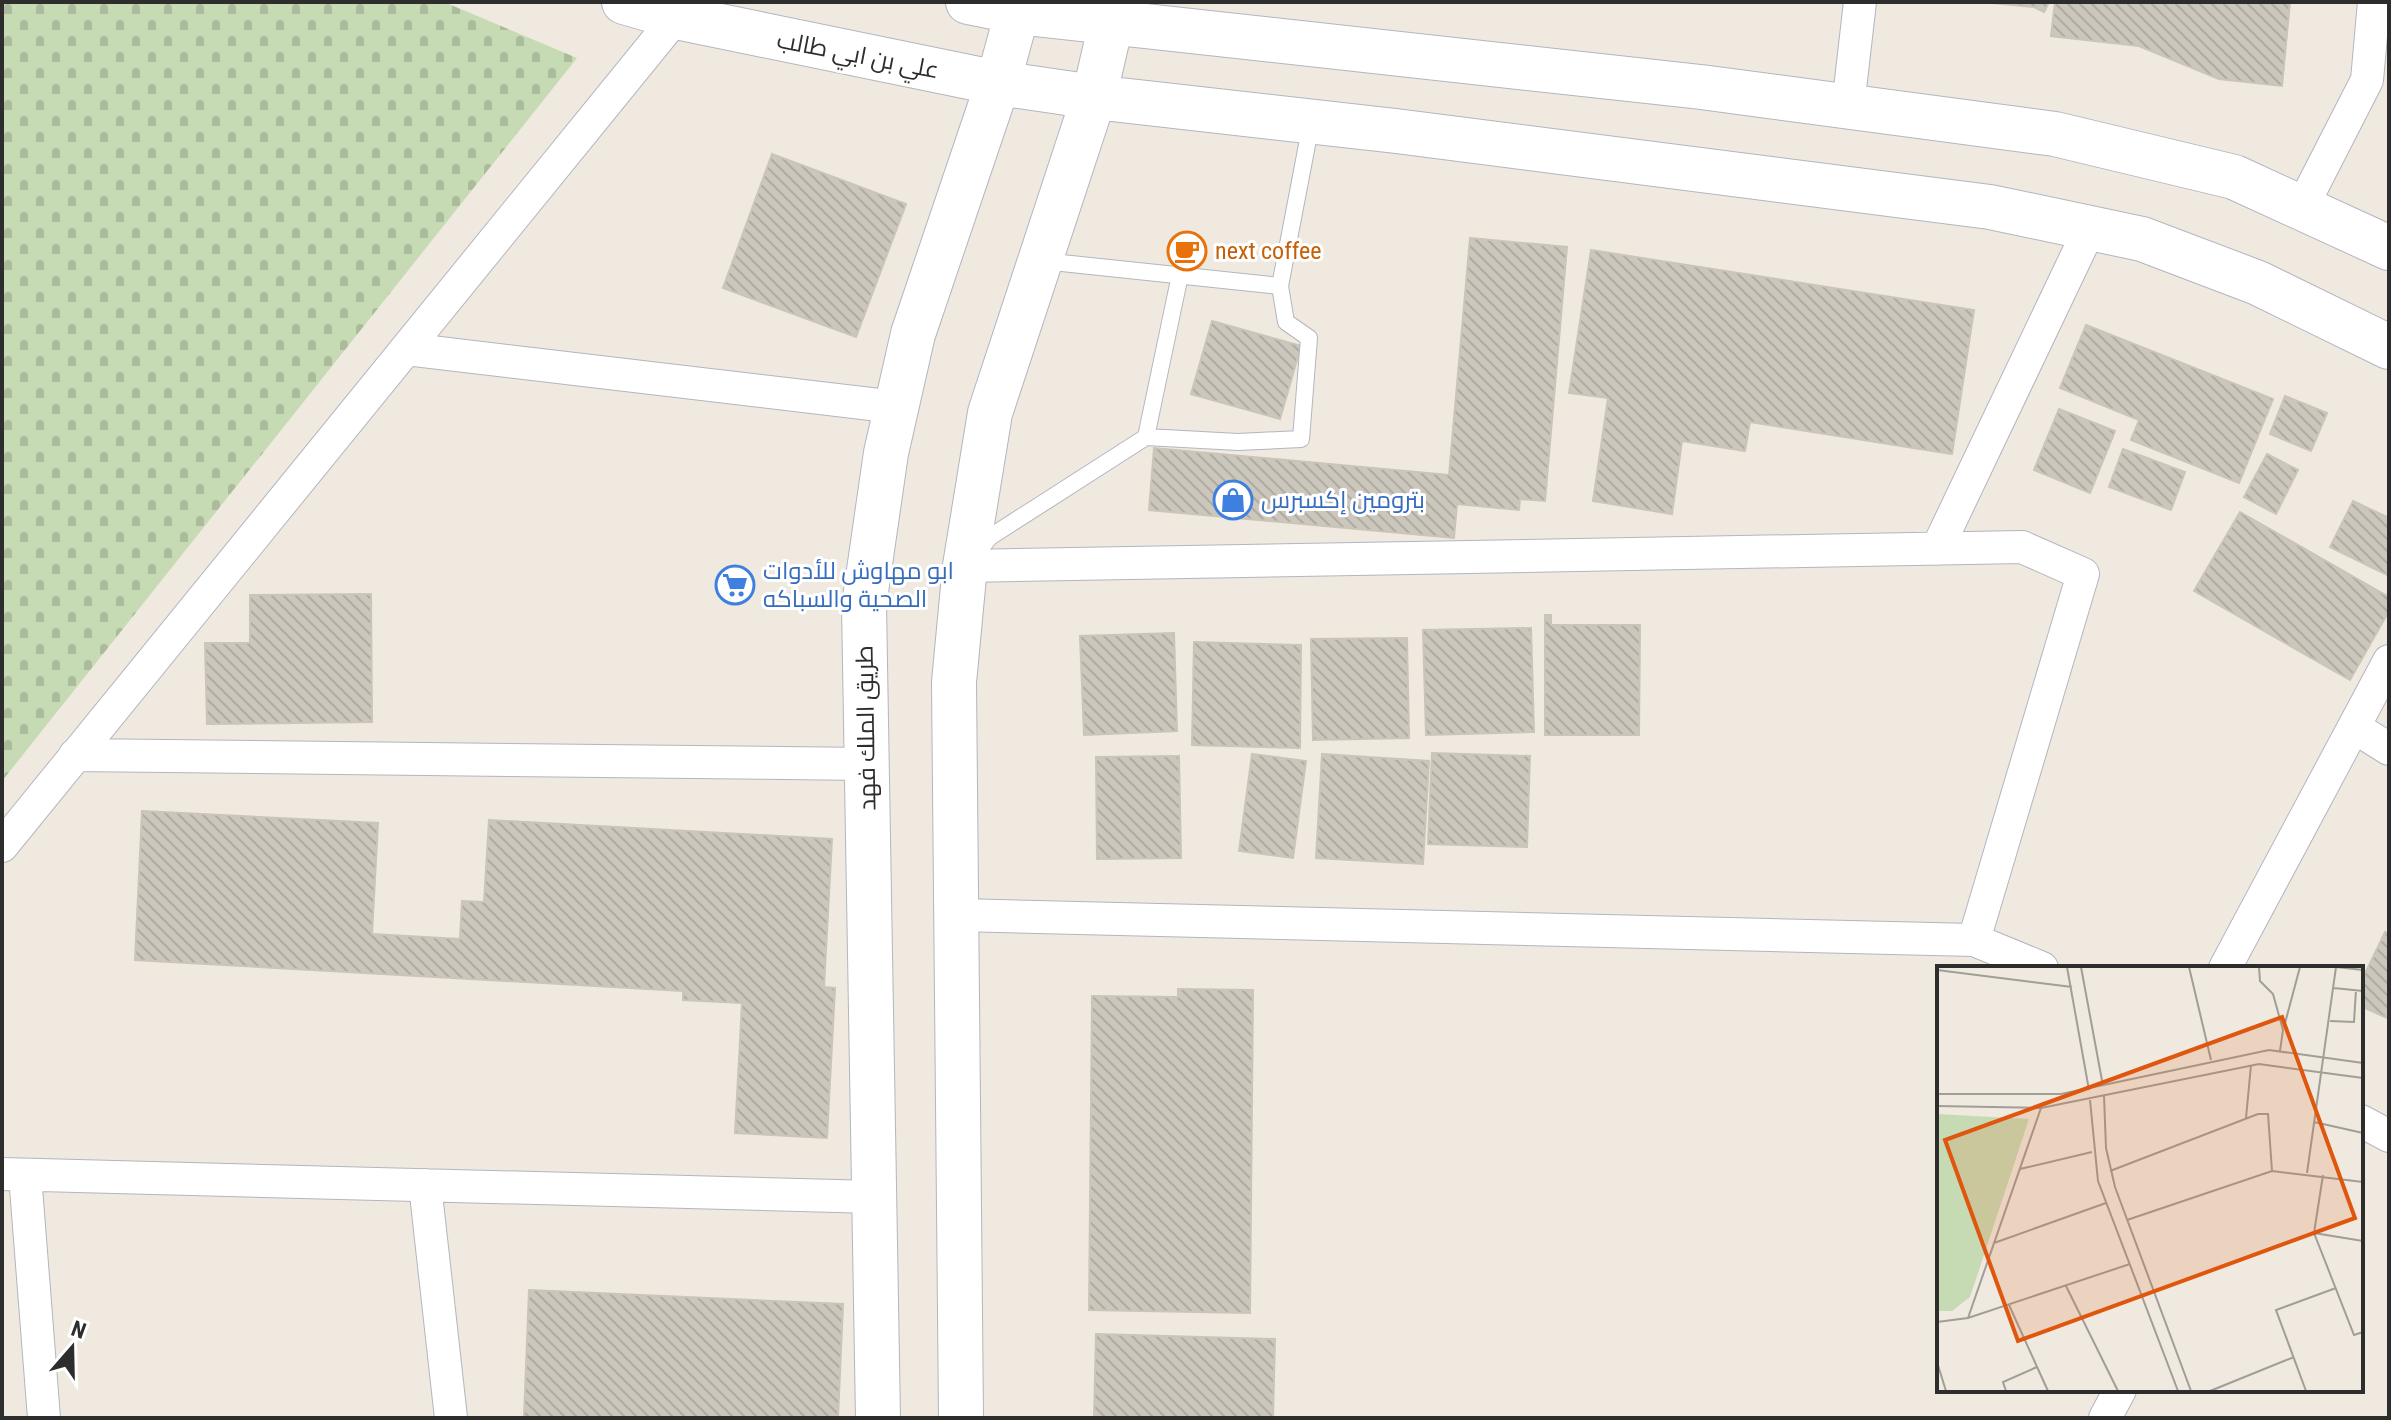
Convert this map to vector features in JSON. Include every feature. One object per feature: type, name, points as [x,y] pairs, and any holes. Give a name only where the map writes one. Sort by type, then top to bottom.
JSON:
[{"type":"main road","name":"علي بن ابي طالب","points":[[624,2],[676,17],[998,83],[1990,207],[2142,239],[2258,283],[2389,347]]},
{"type":"main road","points":[[968,2],[1115,12],[2055,134],[2234,177],[2389,248]]},
{"type":"main road","name":"طريق الملك فهد","points":[[878,1418],[864,605],[886,453],[913,334],[998,83],[1019,7]]},
{"type":"main road","points":[[961,1418],[954,682],[965,566],[990,413],[1094,97],[1115,12]]},
{"type":"street","points":[[1848,106],[1860,2]]},
{"type":"street","points":[[2367,80],[2374,2]]},
{"type":"street","points":[[2,846],[676,17]]},
{"type":"street","points":[[2302,207],[2367,80],[2389,45]]},
{"type":"street","points":[[1937,549],[2089,230]]},
{"type":"street","points":[[406,349],[896,407]]},
{"type":"street","points":[[965,566],[2022,547],[2083,574],[1974,940]]},
{"type":"street","points":[[2226,966],[2389,661]]},
{"type":"street","points":[[2354,727],[2389,749]]},
{"type":"street","points":[[75,755],[867,764]]},
{"type":"street","points":[[958,915],[1974,940],[2037,966]]},
{"type":"street","points":[[2363,1122],[2389,1136]]},
{"type":"street","points":[[44,1418],[14,1174],[874,1197]]},
{"type":"street","points":[[425,1185],[451,1418]]},
{"type":"street","points":[[2105,1418],[2119,1392]]},
{"type":"lane","points":[[965,566],[990,537],[1146,437],[1238,442],[1301,439],[1309,338],[1286,322],[1280,286],[1311,121]]},
{"type":"lane","points":[[1039,261],[1280,286]]},
{"type":"lane","points":[[1146,437],[1180,275]]},
{"type":"green space","points":[[2,2],[444,2],[577,58],[2,781]]},
{"type":"building","points":[[1981,2],[2049,2],[2044,12],[2034,7]]},
{"type":"building","points":[[2055,2],[2290,2],[2282,86],[2219,79],[2139,46],[2051,36]]},
{"type":"building","points":[[772,154],[906,204],[856,337],[723,288]]},
{"type":"building","points":[[1470,238],[1567,247],[1545,501],[1520,499],[1519,510],[1457,504],[1454,538],[1149,510],[1154,448],[1449,475]]},
{"type":"building","points":[[1591,250],[1974,310],[1952,454],[1750,422],[1745,451],[1682,441],[1672,514],[1593,501],[1608,398],[1569,393]]},
{"type":"building","points":[[1212,321],[1301,346],[1280,419],[1191,394]]},
{"type":"building","points":[[2086,325],[2273,399],[2239,483],[2131,440],[2139,420],[2060,388]]},
{"type":"building","points":[[2285,396],[2327,413],[2311,451],[2270,434]]},
{"type":"building","points":[[2059,409],[2115,431],[2090,493],[2034,470]]},
{"type":"building","points":[[2123,449],[2185,472],[2171,510],[2109,487]]},
{"type":"building","points":[[2267,454],[2298,470],[2276,514],[2244,497]]},
{"type":"building","points":[[2353,501],[2389,518],[2389,576],[2330,547]]},
{"type":"building","points":[[2240,512],[2389,597],[2389,611],[2350,680],[2194,591]]},
{"type":"building","points":[[371,594],[372,722],[207,724],[205,643],[250,643],[250,595]]},
{"type":"building","points":[[1545,615],[1551,615],[1551,625],[1640,625],[1639,735],[1545,735]]},
{"type":"building","points":[[1531,628],[1534,732],[1426,735],[1423,630]]},
{"type":"building","points":[[1174,633],[1177,731],[1084,735],[1080,636]]},
{"type":"building","points":[[1407,638],[1409,738],[1313,740],[1311,639]]},
{"type":"building","points":[[1194,642],[1301,645],[1300,748],[1192,745]]},
{"type":"building","points":[[1432,753],[1530,756],[1527,847],[1428,844]]},
{"type":"building","points":[[1252,754],[1306,761],[1293,858],[1239,851]]},
{"type":"building","points":[[1322,754],[1429,761],[1423,864],[1316,858]]},
{"type":"building","points":[[1179,756],[1181,858],[1097,859],[1096,757]]},
{"type":"building","points":[[142,811],[378,823],[372,934],[460,939],[462,901],[484,902],[489,820],[832,839],[824,987],[835,988],[827,1138],[735,1133],[742,1003],[683,1000],[683,991],[135,960]]},
{"type":"building","points":[[2385,932],[2389,934],[2389,1019],[2363,1007],[2363,978]]},
{"type":"building","points":[[1178,989],[1253,990],[1250,1313],[1089,1310],[1092,996],[1178,997]]},
{"type":"building","points":[[529,1290],[843,1304],[838,1418],[524,1418]]},
{"type":"building","points":[[1096,1334],[1275,1339],[1273,1418],[1094,1418]]},
{"type":"place","name":"next coffee","points":[[1187,251]]},
{"type":"place","name":"بترومين إكسبرس","points":[[1233,500]]},
{"type":"place","name":"ابو مهاوش للأدوات الصحية والسباكه","points":[[735,585]]}]
